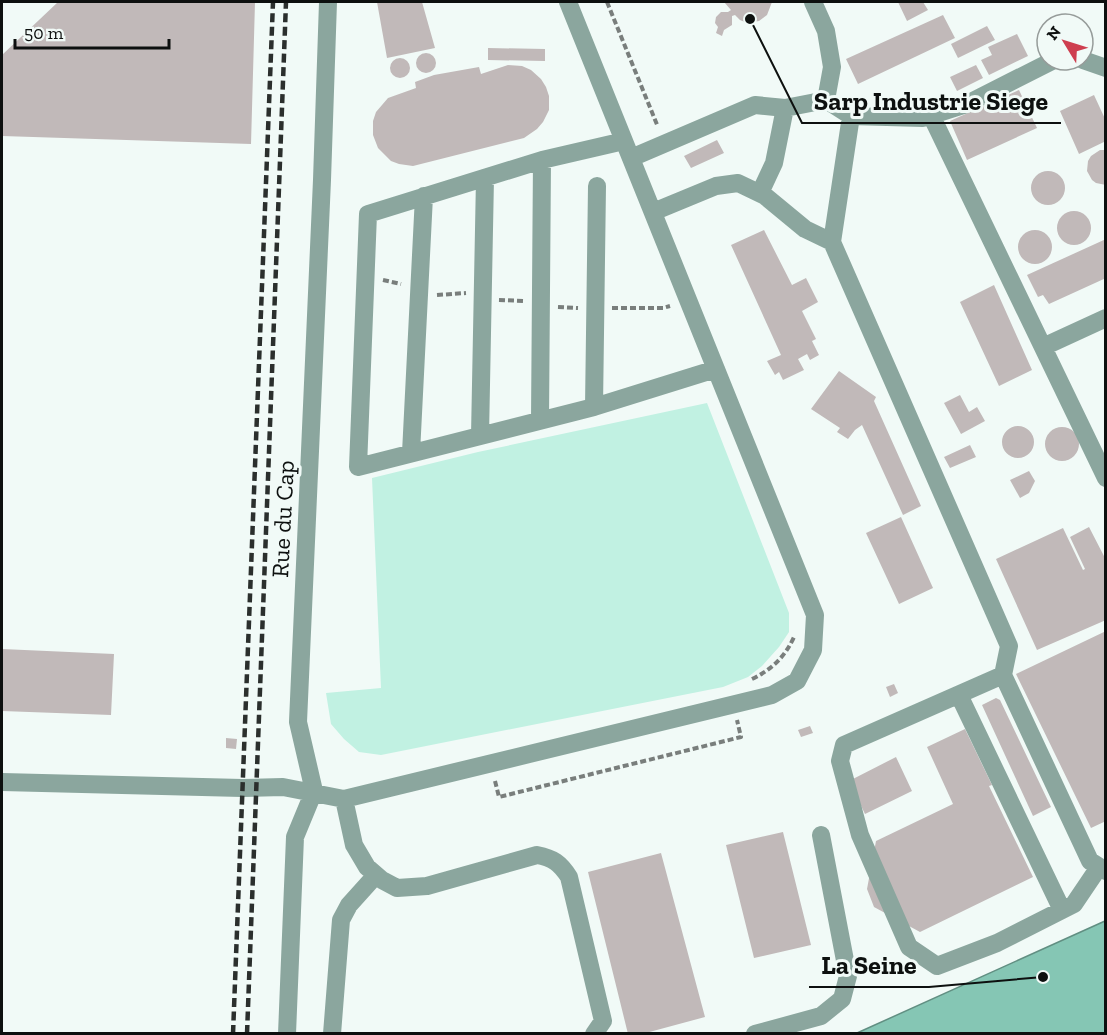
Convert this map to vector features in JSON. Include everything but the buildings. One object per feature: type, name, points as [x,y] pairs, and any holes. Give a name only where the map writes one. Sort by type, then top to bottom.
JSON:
[{"type":"street","name":"Rue du Cap","points":[[314,791],[298,722],[328,2]]},
{"type":"street","points":[[2,782],[283,787],[314,791],[344,799],[772,695],[797,681],[813,651],[815,615],[568,2]]},
{"type":"street","points":[[813,2],[826,32],[832,67],[826,100]]},
{"type":"street","points":[[716,369],[594,406],[358,467],[368,214],[542,160],[627,149],[755,105],[785,108],[826,100],[851,116],[923,118],[967,104],[1035,70]]},
{"type":"street","points":[[760,193],[774,164],[785,108]]},
{"type":"street","points":[[931,115],[1106,478]]},
{"type":"street","points":[[851,116],[832,242],[1009,646],[1003,675],[1090,861],[1102,869],[1074,904],[997,942],[937,966],[909,947],[860,835],[840,761],[844,745],[1003,675]]},
{"type":"street","points":[[540,420],[542,160]]},
{"type":"street","points":[[480,436],[485,178]]},
{"type":"street","points":[[652,212],[716,186],[738,183],[760,193],[805,229],[832,242]]},
{"type":"street","points":[[594,406],[597,186]]},
{"type":"street","points":[[411,453],[424,196]]},
{"type":"street","points":[[1043,347],[1106,318]]},
{"type":"street","points":[[959,695],[1062,910]]},
{"type":"street","points":[[287,1034],[295,837],[314,791]]},
{"type":"street","points":[[344,799],[354,846],[367,867],[397,888],[428,886],[537,855],[551,858],[562,866],[568,877],[603,1021],[594,1034]]},
{"type":"street","points":[[755,1034],[821,1016],[842,999],[848,976],[821,835]]},
{"type":"street","points":[[332,1034],[341,920],[349,905],[376,875]]},
{"type":"path","points":[[607,2],[659,129],[627,149]]},
{"type":"path","points":[[749,680],[767,672],[787,652],[797,629]]},
{"type":"path","points":[[490,763],[499,797],[741,737],[733,705]]},
{"type":"shaded area","points":[[707,403],[789,613],[789,632],[762,666],[748,677],[723,687],[381,755],[359,752],[344,739],[331,724],[326,693],[381,688],[372,478],[478,452]]},
{"type":"shaded area","points":[[1105,921],[1105,1033],[857,1033]]},
{"type":"railway","points":[[233,1034],[273,2]]},
{"type":"railway","points":[[247,1034],[286,2]]},
{"type":"place","name":"Sarp Industrie Siege","points":[[750,19]]},
{"type":"place","name":"La Seine","points":[[1043,977]]}]
